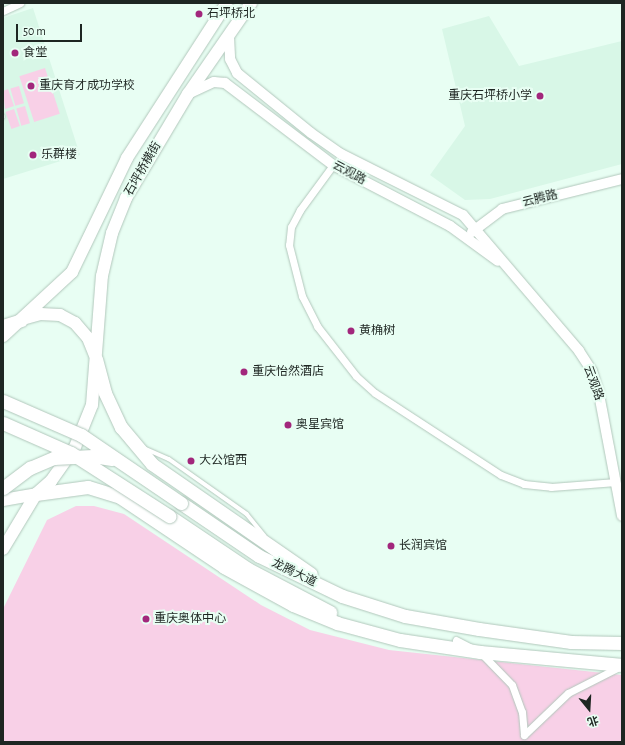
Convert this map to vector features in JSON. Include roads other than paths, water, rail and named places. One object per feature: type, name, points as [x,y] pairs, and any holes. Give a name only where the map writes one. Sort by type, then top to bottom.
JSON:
[{"type":"highway","points":[[3,326],[21,320]]},
{"type":"highway","points":[[96,359],[106,393],[135,446],[152,464],[342,596]]},
{"type":"highway","name":"龙腾大道","points":[[3,401],[81,435],[259,556],[342,596],[405,616],[479,629],[571,642],[622,643]]},
{"type":"highway","name":"龙腾大道","points":[[3,423],[71,453],[248,569],[336,615],[456,640],[622,658]]},
{"type":"highway","points":[[3,488],[30,468],[54,458],[93,456],[118,460]]},
{"type":"highway","points":[[36,494],[71,488],[104,490],[120,497],[224,567],[293,605],[337,623],[400,640],[480,652],[622,666]]},
{"type":"main road","name":"石坪桥横街","points":[[3,336],[72,272],[127,158],[226,3]]},
{"type":"main road","name":"石坪桥横街","points":[[36,494],[51,481],[75,448],[92,405],[102,276],[112,233],[141,169],[188,94],[229,37],[251,3]]},
{"type":"main road","points":[[21,320],[40,314],[60,316],[75,323],[88,338],[96,359]]},
{"type":"main road","points":[[3,500],[36,494]]},
{"type":"main road","points":[[3,549],[36,494]]},
{"type":"street","points":[[3,11],[20,3]]},
{"type":"street","points":[[188,94],[214,82],[224,83],[228,75],[237,72],[230,59],[229,37]]},
{"type":"street","name":"云观路","points":[[237,72],[341,154],[463,215],[477,228],[592,371],[622,516]]},
{"type":"street","name":"云观路","points":[[224,83],[333,165],[467,236],[514,274]]},
{"type":"street","points":[[333,165],[297,216],[289,245],[302,296],[317,326],[356,376],[375,393],[488,466],[524,484],[551,487],[616,482]]},
{"type":"street","name":"云腾路","points":[[467,236],[502,209],[622,179]]},
{"type":"street","points":[[456,640],[480,652],[512,685],[520,705],[523,739]]},
{"type":"street","points":[[523,739],[568,693],[622,666]]},
{"type":"place","name":"石坪桥北","points":[[199,14]]},
{"type":"place","name":"食堂","points":[[15,53]]},
{"type":"place","name":"重庆育才成功学校","points":[[31,86]]},
{"type":"place","name":"重庆石坪桥小学","points":[[540,96]]},
{"type":"place","name":"乐群楼","points":[[33,155]]},
{"type":"place","name":"黄桷树","points":[[351,331]]},
{"type":"place","name":"重庆怡然酒店","points":[[244,372]]},
{"type":"place","name":"奥星宾馆","points":[[288,425]]},
{"type":"place","name":"大公馆西","points":[[191,461]]},
{"type":"place","name":"长润宾馆","points":[[391,546]]},
{"type":"place","name":"重庆奥体中心","points":[[146,619]]}]
